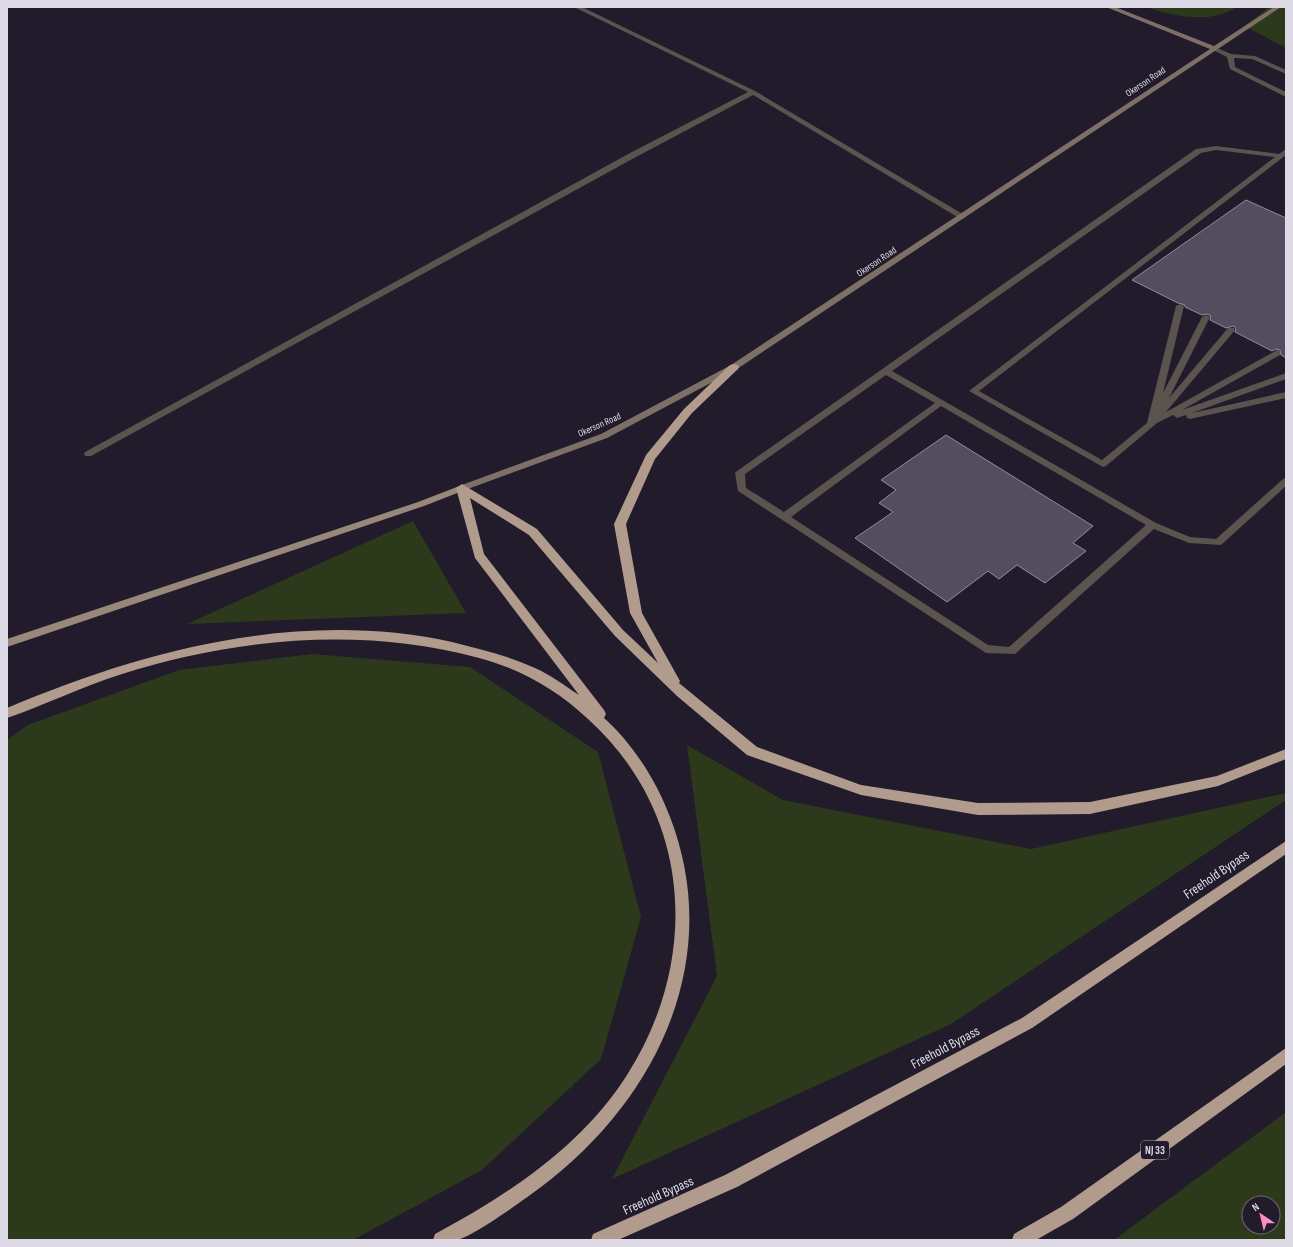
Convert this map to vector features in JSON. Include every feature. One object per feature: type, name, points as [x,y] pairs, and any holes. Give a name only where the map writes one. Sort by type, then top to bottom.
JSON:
[{"type":"highway","points":[[681,693],[636,613],[620,524],[650,458],[688,411],[734,367]]},
{"type":"highway","points":[[462,488],[534,532],[619,633],[681,693],[752,751],[861,790],[978,810],[1090,808],[1218,781],[1286,754]]},
{"type":"highway","points":[[441,1240],[518,1195],[572,1151],[598,1125],[631,1083],[662,1024],[678,971],[683,919],[682,891],[677,856],[660,805],[639,765],[479,555],[462,488]]},
{"type":"highway","points":[[7,714],[35,700],[102,676],[168,656],[234,643],[292,637],[343,635],[403,638],[453,645],[508,661],[538,675],[560,689],[601,720],[639,765]]},
{"type":"highway","name":"Freehold Bypass","points":[[599,1240],[731,1181],[1027,1022],[1286,847]]},
{"type":"highway","name":"NJ 33","points":[[1020,1240],[1067,1213],[1286,1055]]},
{"type":"main road","points":[[7,643],[413,506],[462,488]]},
{"type":"street","points":[[1109,7],[1215,49]]},
{"type":"street","name":"Okerson Road","points":[[462,488],[604,436],[734,367],[1278,7]]},
{"type":"lane","points":[[577,7],[753,92],[962,216]]},
{"type":"lane","points":[[1215,49],[1230,56],[1253,57],[1286,72]]},
{"type":"lane","points":[[1230,56],[1232,68],[1286,95]]},
{"type":"lane","points":[[88,454],[626,159],[753,92]]},
{"type":"lane","points":[[1153,525],[1011,652],[986,649],[741,489],[740,473],[1199,151],[1216,148],[1283,154]]},
{"type":"lane","points":[[1231,330],[1151,424],[1103,464],[973,391],[1283,154]]},
{"type":"lane","points":[[1151,424],[1180,306]]},
{"type":"lane","points":[[1151,424],[1206,317]]},
{"type":"lane","points":[[1151,424],[1277,353]]},
{"type":"lane","points":[[886,371],[1153,525],[1189,540],[1218,543],[1286,480]]},
{"type":"lane","points":[[1151,424],[1286,376]]},
{"type":"lane","points":[[1151,424],[1286,395]]},
{"type":"lane","points":[[784,517],[940,402]]},
{"type":"green space","points":[[1146,7],[1237,7],[1216,16],[1192,17],[1168,14]]},
{"type":"green space","points":[[1269,7],[1286,7],[1286,48],[1245,26]]},
{"type":"green space","points":[[413,521],[466,613],[187,624]]},
{"type":"green space","points":[[312,654],[470,667],[598,752],[641,917],[601,1059],[482,1170],[353,1240],[7,1240],[7,740],[28,725],[179,670]]},
{"type":"green space","points":[[687,745],[783,800],[1031,849],[1286,793],[1286,800],[951,1024],[612,1179],[717,976]]},
{"type":"green space","points":[[1286,1112],[1286,1240],[1114,1240]]},
{"type":"building","points":[[1246,200],[1286,218],[1286,358],[1281,355],[1280,350],[1276,349],[1272,351],[1235,332],[1236,329],[1234,326],[1226,328],[1210,320],[1211,316],[1207,314],[1202,315],[1185,307],[1185,305],[1132,280]]},
{"type":"building","points":[[946,435],[1093,526],[1073,543],[1086,551],[1045,583],[1017,565],[999,579],[988,571],[947,602],[855,538],[893,512],[879,503],[896,490],[881,480]]}]
